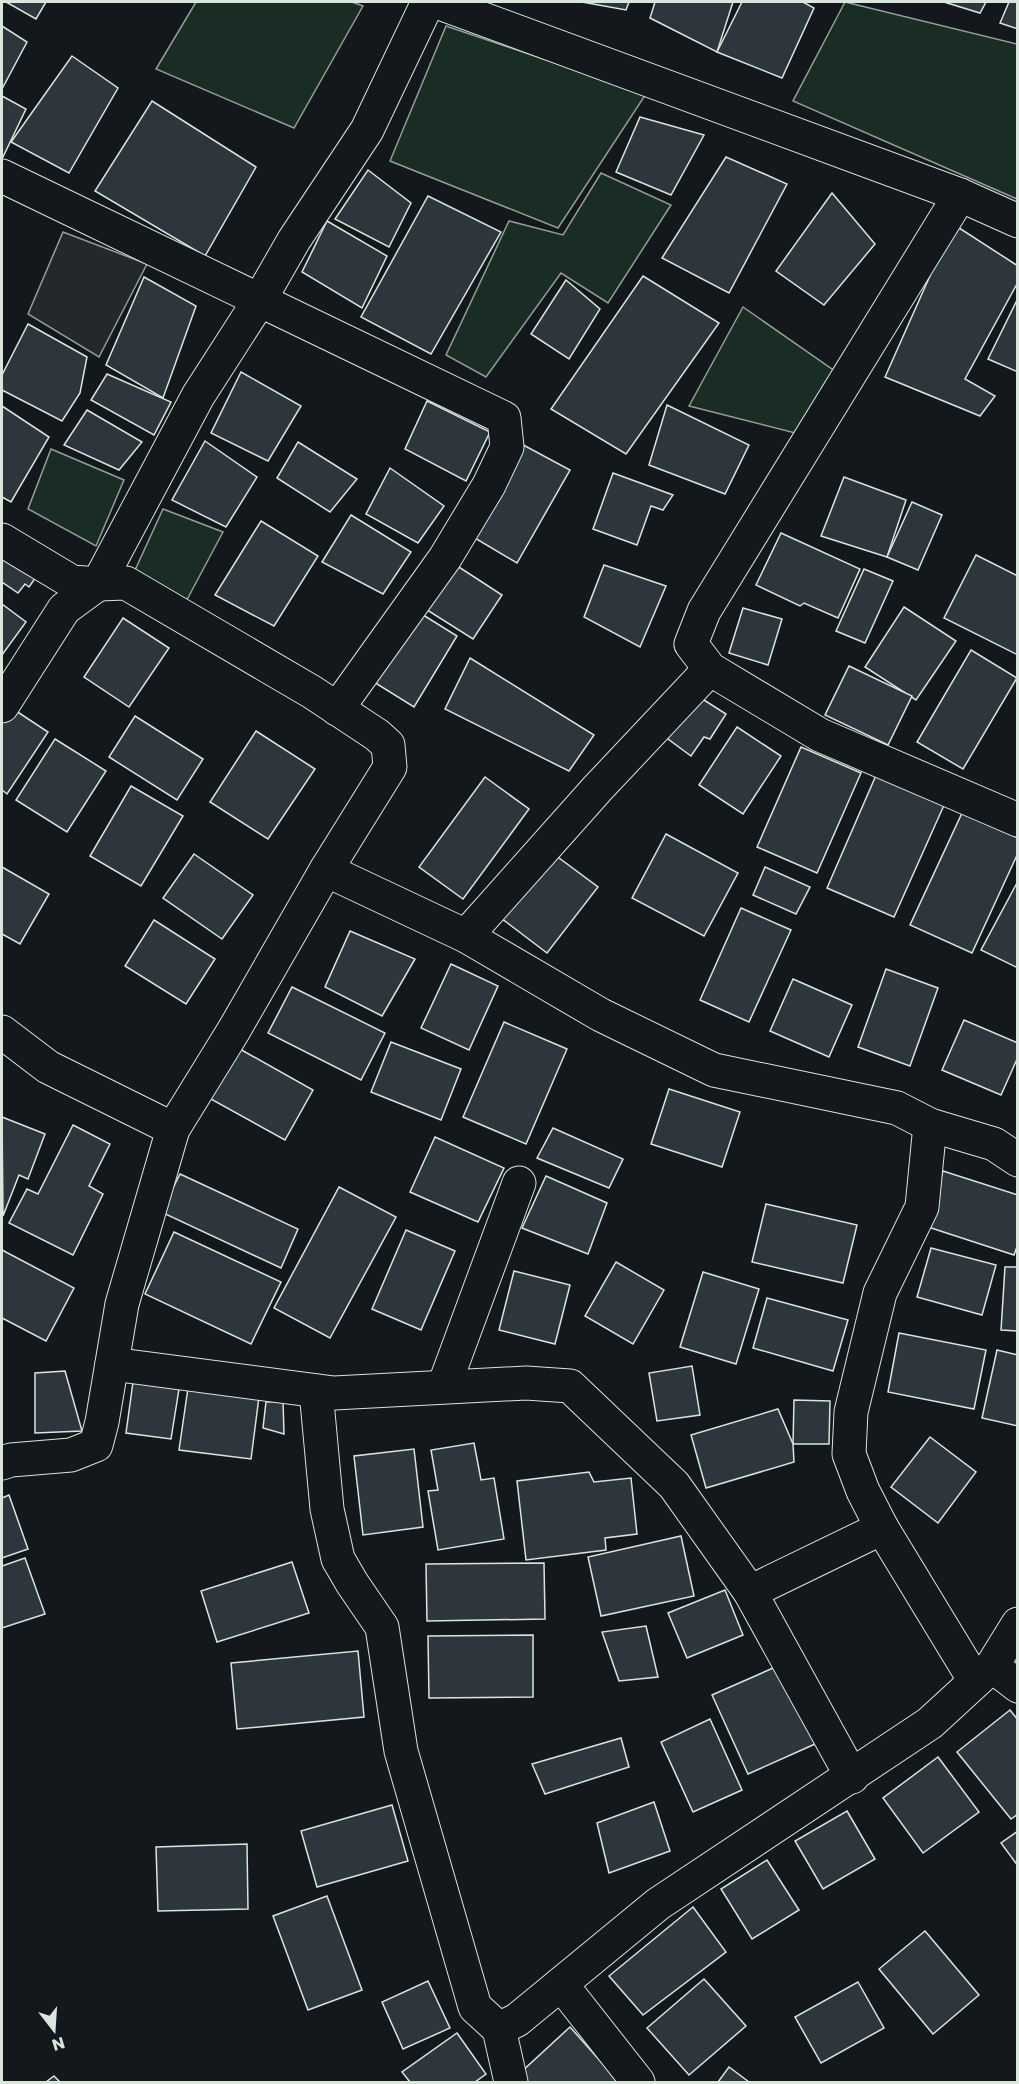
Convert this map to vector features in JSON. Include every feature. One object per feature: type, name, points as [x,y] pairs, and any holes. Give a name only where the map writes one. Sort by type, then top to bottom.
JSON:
[{"type":"street","points":[[2,706],[64,609],[98,584],[198,396],[259,301],[294,240],[367,130],[428,2]]},
{"type":"street","points":[[437,2],[960,195],[1017,221]]},
{"type":"street","points":[[2,176],[504,418],[507,447],[489,485],[445,558],[337,709]]},
{"type":"street","points":[[960,195],[704,611],[691,644],[710,669],[820,735],[1017,820]]},
{"type":"street","points":[[2,540],[72,582],[126,583],[312,692],[377,735],[388,745],[390,767],[326,870],[234,1030],[173,1129],[122,1304],[96,1445],[71,1455],[2,1463]]},
{"type":"street","points":[[466,936],[597,789],[710,669]]},
{"type":"street","points":[[326,870],[466,936],[601,1016],[714,1070],[897,1108],[930,1125],[994,1144],[1017,1160]]},
{"type":"street","points":[[2,1032],[48,1067],[173,1129]]},
{"type":"street","points":[[930,1125],[922,1207],[880,1293],[851,1412],[849,1454],[882,1528],[983,1673],[1017,1686]]},
{"type":"street","points":[[444,1386],[519,1182]]},
{"type":"street","points":[[112,1364],[334,1393],[526,1383],[570,1386],[674,1485],[750,1592],[852,1777]]},
{"type":"street","points":[[316,1391],[327,1509],[338,1559],[382,1627],[401,1750],[475,2007],[499,2030],[511,2082]]},
{"type":"street","points":[[750,1592],[882,1528]]},
{"type":"street","points":[[499,2030],[517,2020],[658,1904],[930,1723],[983,1673],[1017,1624]]},
{"type":"street","points":[[561,1984],[638,2082]]},
{"type":"green space","points":[[196,2],[352,2],[363,6],[294,128],[156,69]]},
{"type":"green space","points":[[845,2],[1017,44],[1017,199],[793,101]]},
{"type":"green space","points":[[446,26],[646,94],[558,228],[390,161]]},
{"type":"green space","points":[[601,173],[671,205],[608,303],[561,273],[486,377],[446,355],[509,221],[563,235]]},
{"type":"green space","points":[[743,307],[839,374],[799,434],[689,406]]},
{"type":"green space","points":[[51,449],[124,480],[96,546],[28,509]]},
{"type":"green space","points":[[163,509],[223,532],[182,609],[131,579]]},
{"type":"shaded area","points":[[63,232],[147,264],[99,357],[28,314]]},
{"type":"building","points":[[6,2],[46,2],[36,19]]},
{"type":"building","points":[[582,2],[629,2],[626,10]]},
{"type":"building","points":[[655,2],[733,2],[717,52],[650,18]]},
{"type":"building","points":[[742,2],[803,2],[814,8],[782,78],[717,52]]},
{"type":"building","points":[[944,2],[986,2],[980,13]]},
{"type":"building","points":[[1009,2],[1018,2],[1018,29],[1000,23]]},
{"type":"building","points":[[2,26],[27,42],[2,89]]},
{"type":"building","points":[[72,56],[118,88],[69,173],[11,142]]},
{"type":"building","points":[[2,96],[26,109],[2,159]]},
{"type":"building","points":[[152,101],[256,167],[205,256],[95,191]]},
{"type":"building","points":[[640,117],[704,135],[671,195],[616,172]]},
{"type":"building","points":[[726,157],[787,184],[729,293],[662,258]]},
{"type":"building","points":[[368,170],[411,203],[389,247],[335,219]]},
{"type":"building","points":[[832,193],[875,244],[824,305],[776,271]]},
{"type":"building","points":[[428,196],[501,232],[431,354],[361,317]]},
{"type":"building","points":[[327,221],[387,256],[362,308],[302,272]]},
{"type":"building","points":[[953,224],[1018,266],[1018,282],[965,379],[995,396],[980,416],[885,377]]},
{"type":"building","points":[[643,276],[719,323],[626,454],[551,409]]},
{"type":"building","points":[[144,277],[196,306],[163,398],[106,365]]},
{"type":"building","points":[[566,280],[600,309],[569,359],[531,334]]},
{"type":"building","points":[[1018,298],[1018,372],[988,359]]},
{"type":"building","points":[[28,324],[87,357],[80,393],[62,421],[2,390],[2,375]]},
{"type":"building","points":[[241,372],[301,406],[268,461],[211,433]]},
{"type":"building","points":[[107,374],[171,402],[154,435],[91,400]]},
{"type":"building","points":[[427,401],[490,432],[466,481],[405,449]]},
{"type":"building","points":[[667,405],[749,445],[725,494],[649,465]]},
{"type":"building","points":[[2,406],[49,437],[11,502],[2,497]]},
{"type":"building","points":[[87,410],[142,442],[119,470],[64,445]]},
{"type":"building","points":[[514,440],[570,470],[517,563],[468,534]]},
{"type":"building","points":[[205,441],[257,477],[226,527],[172,500]]},
{"type":"building","points":[[298,442],[357,479],[330,512],[277,478]]},
{"type":"building","points":[[390,468],[444,506],[418,543],[366,514]]},
{"type":"building","points":[[613,473],[673,495],[663,510],[651,506],[637,545],[593,529]]},
{"type":"building","points":[[844,477],[906,500],[887,557],[821,536]]},
{"type":"building","points":[[912,502],[942,515],[918,570],[887,557]]},
{"type":"building","points":[[351,515],[411,552],[383,594],[322,562]]},
{"type":"building","points":[[261,521],[318,556],[274,626],[215,595]]},
{"type":"building","points":[[781,533],[860,569],[838,618],[804,603],[800,606],[756,585]]},
{"type":"building","points":[[2,547],[36,577],[29,587],[25,584],[18,593],[2,582]]},
{"type":"building","points":[[976,555],[1018,576],[1018,655],[944,618]]},
{"type":"building","points":[[445,558],[502,595],[473,639],[416,603]]},
{"type":"building","points":[[604,565],[666,586],[640,647],[584,617]]},
{"type":"building","points":[[864,569],[893,581],[865,643],[836,631]]},
{"type":"building","points":[[2,604],[26,622],[2,655]]},
{"type":"building","points":[[904,607],[956,641],[916,700],[865,667]]},
{"type":"building","points":[[412,608],[457,636],[414,707],[369,679]]},
{"type":"building","points":[[743,608],[782,619],[768,665],[729,653]]},
{"type":"building","points":[[123,618],[169,648],[129,707],[84,677]]},
{"type":"building","points":[[971,650],[1017,678],[963,769],[917,742]]},
{"type":"building","points":[[470,658],[594,735],[569,771],[445,709]]},
{"type":"building","points":[[849,666],[912,696],[888,745],[825,715]]},
{"type":"building","points":[[693,693],[726,714],[710,739],[704,737],[691,756],[664,736]]},
{"type":"building","points":[[4,703],[48,732],[7,794],[2,790],[2,707]]},
{"type":"building","points":[[135,716],[203,759],[177,800],[109,757]]},
{"type":"building","points":[[737,727],[781,756],[743,814],[699,785]]},
{"type":"building","points":[[256,731],[315,769],[268,839],[210,802]]},
{"type":"building","points":[[55,739],[106,771],[67,832],[16,800]]},
{"type":"building","points":[[801,747],[861,773],[817,873],[757,847]]},
{"type":"building","points":[[877,773],[945,803],[894,917],[827,888]]},
{"type":"building","points":[[485,777],[529,809],[463,899],[419,867]]},
{"type":"building","points":[[131,786],[183,816],[141,886],[90,856]]},
{"type":"building","points":[[962,813],[1018,838],[1018,853],[972,953],[910,925]]},
{"type":"building","points":[[666,834],[738,873],[704,936],[632,898]]},
{"type":"building","points":[[547,849],[598,887],[547,953],[497,915]]},
{"type":"building","points":[[194,854],[253,895],[222,939],[163,898]]},
{"type":"building","points":[[2,867],[49,894],[20,944],[2,934]]},
{"type":"building","points":[[765,867],[810,887],[796,914],[753,895]]},
{"type":"building","points":[[1018,881],[1018,968],[981,950]]},
{"type":"building","points":[[741,908],[791,930],[749,1022],[700,1000]]},
{"type":"building","points":[[154,920],[215,959],[186,1004],[125,966]]},
{"type":"building","points":[[350,931],[415,959],[382,1016],[325,987]]},
{"type":"building","points":[[451,964],[498,986],[469,1050],[421,1028]]},
{"type":"building","points":[[886,969],[938,988],[910,1066],[858,1047]]},
{"type":"building","points":[[793,979],[852,1005],[829,1057],[770,1031]]},
{"type":"building","points":[[292,987],[385,1033],[361,1080],[268,1033]]},
{"type":"building","points":[[964,1020],[1018,1043],[1018,1057],[1001,1095],[942,1070]]},
{"type":"building","points":[[504,1022],[567,1049],[526,1144],[463,1117]]},
{"type":"building","points":[[391,1042],[461,1069],[441,1120],[371,1092]]},
{"type":"building","points":[[238,1048],[313,1090],[285,1140],[209,1098]]},
{"type":"building","points":[[669,1089],[740,1112],[722,1167],[651,1144]]},
{"type":"building","points":[[2,1117],[45,1134],[28,1179],[19,1175],[3,1216]]},
{"type":"building","points":[[73,1125],[110,1144],[89,1186],[103,1194],[73,1255],[9,1223],[27,1189],[38,1194]]},
{"type":"building","points":[[553,1128],[623,1159],[609,1188],[537,1158]]},
{"type":"building","points":[[435,1137],[504,1168],[478,1222],[410,1192]]},
{"type":"building","points":[[943,1171],[1018,1195],[1018,1244],[1014,1255],[925,1226]]},
{"type":"building","points":[[180,1174],[298,1229],[281,1268],[161,1212]]},
{"type":"building","points":[[546,1176],[607,1203],[588,1254],[522,1228]]},
{"type":"building","points":[[339,1187],[396,1217],[330,1338],[274,1308]]},
{"type":"building","points":[[766,1204],[857,1225],[843,1283],[752,1262]]},
{"type":"building","points":[[406,1230],[455,1251],[421,1330],[372,1309]]},
{"type":"building","points":[[174,1232],[281,1282],[251,1344],[145,1294]]},
{"type":"building","points":[[931,1248],[996,1265],[982,1315],[917,1297]]},
{"type":"building","points":[[2,1250],[74,1288],[46,1341],[2,1318]]},
{"type":"building","points":[[616,1262],[664,1290],[633,1344],[585,1316]]},
{"type":"building","points":[[1005,1267],[1018,1267],[1018,1331],[1001,1330]]},
{"type":"building","points":[[514,1271],[570,1285],[555,1344],[499,1330]]},
{"type":"building","points":[[703,1272],[759,1289],[736,1364],[680,1347]]},
{"type":"building","points":[[767,1298],[848,1320],[833,1371],[753,1348]]},
{"type":"building","points":[[899,1333],[986,1350],[974,1409],[888,1392]]},
{"type":"building","points":[[997,1350],[1018,1355],[1018,1426],[982,1418]]},
{"type":"building","points":[[692,1366],[700,1415],[657,1421],[649,1373]]},
{"type":"building","points":[[65,1371],[82,1431],[35,1433],[35,1373]]},
{"type":"building","points":[[133,1382],[179,1389],[171,1439],[126,1433]]},
{"type":"building","points":[[188,1388],[259,1397],[251,1459],[179,1450]]},
{"type":"building","points":[[794,1400],[830,1401],[829,1444],[793,1444]]},
{"type":"building","points":[[283,1401],[284,1434],[263,1428],[266,1402]]},
{"type":"building","points":[[778,1409],[793,1444],[794,1462],[706,1488],[691,1435]]},
{"type":"building","points":[[930,1437],[976,1472],[938,1523],[891,1487]]},
{"type":"building","points":[[474,1443],[481,1480],[494,1478],[504,1539],[438,1550],[428,1491],[438,1490],[431,1450]]},
{"type":"building","points":[[414,1449],[423,1527],[363,1535],[354,1456]]},
{"type":"building","points":[[589,1472],[594,1482],[631,1478],[637,1534],[605,1538],[606,1550],[526,1560],[517,1481]]},
{"type":"building","points":[[9,1495],[28,1549],[2,1558],[2,1498]]},
{"type":"building","points":[[681,1536],[694,1596],[601,1616],[588,1557]]},
{"type":"building","points":[[25,1558],[45,1614],[2,1628],[2,1566]]},
{"type":"building","points":[[292,1562],[309,1613],[217,1642],[201,1591]]},
{"type":"building","points":[[544,1563],[545,1619],[427,1621],[426,1564]]},
{"type":"building","points":[[725,1590],[743,1635],[687,1658],[668,1613]]},
{"type":"building","points":[[646,1626],[658,1677],[619,1681],[602,1632]]},
{"type":"building","points":[[533,1635],[533,1697],[429,1698],[428,1636]]},
{"type":"building","points":[[358,1651],[364,1717],[237,1729],[231,1663]]},
{"type":"building","points":[[780,1665],[815,1744],[748,1774],[712,1695]]},
{"type":"building","points":[[1010,1710],[1018,1720],[1018,1814],[1011,1819],[957,1752]]},
{"type":"building","points":[[710,1719],[742,1790],[693,1812],[661,1742]]},
{"type":"building","points":[[621,1738],[629,1767],[545,1794],[532,1764]]},
{"type":"building","points":[[938,1757],[979,1812],[923,1853],[883,1798]]},
{"type":"building","points":[[654,1802],[670,1851],[609,1873],[597,1823]]},
{"type":"building","points":[[392,1805],[408,1861],[317,1887],[301,1831]]},
{"type":"building","points":[[847,1811],[875,1859],[823,1889],[795,1841]]},
{"type":"building","points":[[1018,1831],[1018,1866],[1001,1843]]},
{"type":"building","points":[[247,1844],[248,1909],[158,1911],[156,1847]]},
{"type":"building","points":[[767,1860],[799,1910],[752,1939],[721,1889]]},
{"type":"building","points":[[327,1896],[362,1990],[308,2010],[273,1916]]},
{"type":"building","points":[[693,1907],[726,1952],[643,2015],[609,1976]]},
{"type":"building","points":[[925,1931],[979,1995],[933,2034],[879,1969]]},
{"type":"building","points":[[704,1979],[746,2026],[689,2075],[647,2028]]},
{"type":"building","points":[[428,1981],[450,2028],[403,2049],[382,2002]]},
{"type":"building","points":[[858,1982],[884,2028],[821,2063],[795,2017]]},
{"type":"building","points":[[570,2027],[619,2082],[523,2082],[519,2074]]},
{"type":"building","points":[[457,2033],[486,2074],[475,2082],[410,2082],[402,2072]]},
{"type":"building","points":[[729,2067],[749,2082],[718,2082]]},
{"type":"building","points":[[54,2076],[60,2082],[46,2082]]}]
